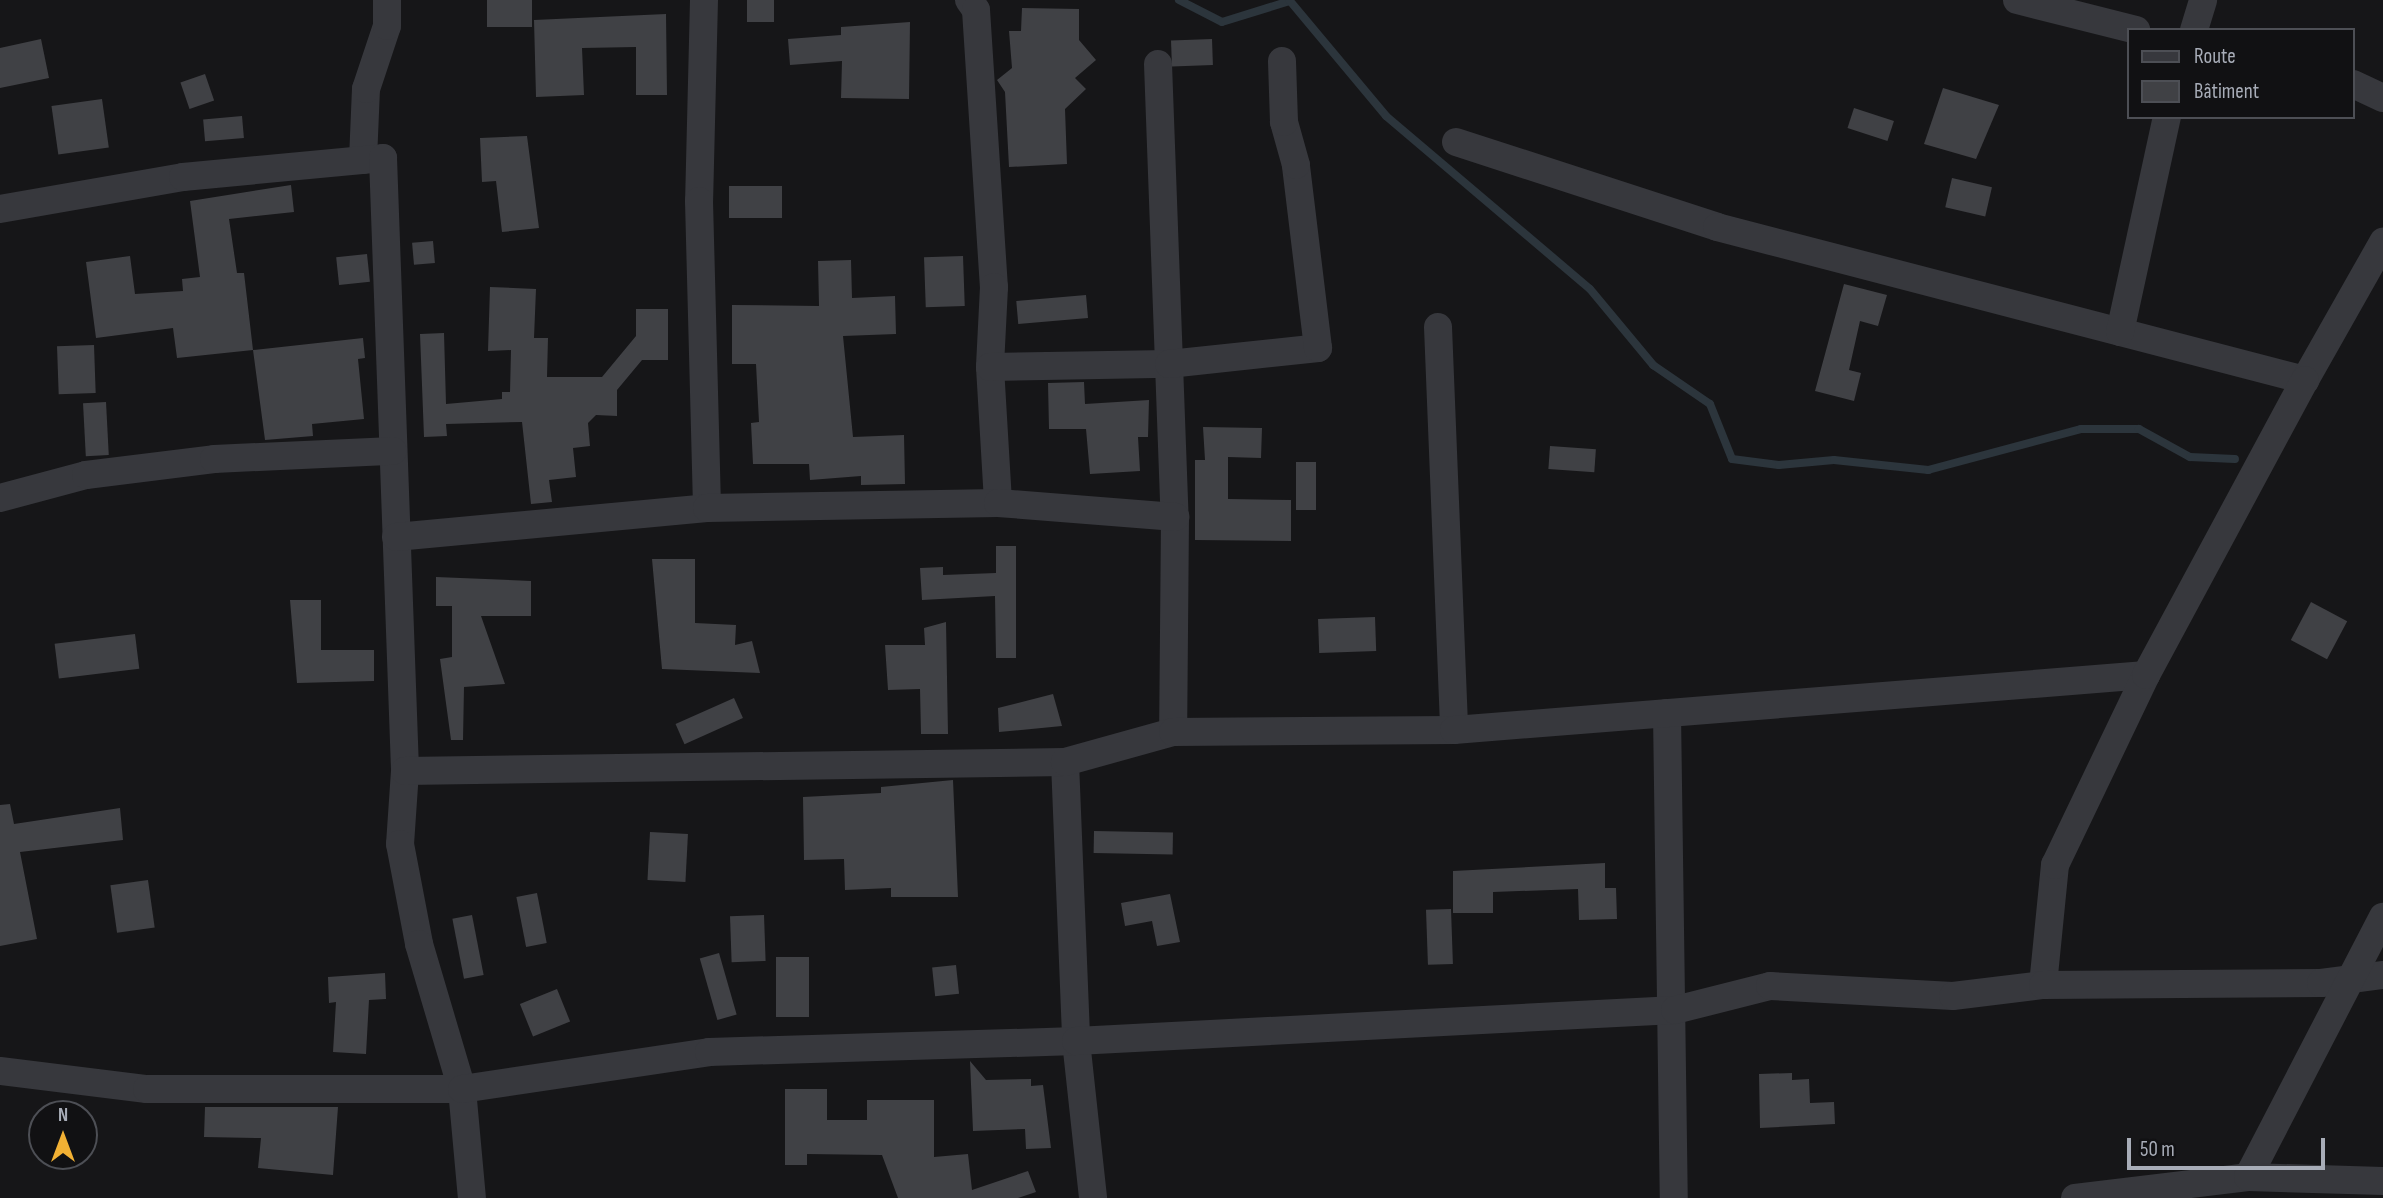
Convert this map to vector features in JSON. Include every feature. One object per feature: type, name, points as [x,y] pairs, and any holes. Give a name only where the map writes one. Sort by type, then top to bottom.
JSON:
[{"type":"street","points":[[363,160],[366,89],[387,26],[387,0]]},
{"type":"street","points":[[704,0],[699,201],[707,508]]},
{"type":"street","points":[[969,0],[976,10],[993,273],[990,367],[998,503]]},
{"type":"street","points":[[2017,0],[2128,28]]},
{"type":"street","points":[[2195,28],[2203,0]]},
{"type":"street","points":[[990,367],[1169,364],[1318,348],[1296,165],[1284,122],[1282,61]]},
{"type":"street","points":[[1158,64],[1175,517],[1173,732]]},
{"type":"street","points":[[2355,84],[2383,97]]},
{"type":"street","points":[[2120,332],[2167,119]]},
{"type":"street","points":[[1456,142],[1717,227],[2305,380]]},
{"type":"street","points":[[0,209],[183,177],[383,158],[405,771],[400,844],[419,944],[461,1089],[472,1198]]},
{"type":"street","points":[[2043,985],[2055,865],[2146,675],[2305,380],[2383,243]]},
{"type":"street","points":[[1438,327],[1454,730]]},
{"type":"street","points":[[0,498],[86,475],[188,462],[393,452]]},
{"type":"street","points":[[396,537],[707,508],[998,503],[1175,517]]},
{"type":"street","points":[[405,771],[1065,762],[1173,732],[1454,730],[2146,675]]},
{"type":"street","points":[[1667,713],[1675,1010],[1674,1198]]},
{"type":"street","points":[[1065,762],[1076,1041],[1093,1198]]},
{"type":"street","points":[[2248,1177],[2383,917]]},
{"type":"street","points":[[0,1071],[147,1089],[461,1089],[709,1052],[1076,1041],[1675,1010],[1770,986],[1953,996],[2043,985],[2352,979],[2383,975]]},
{"type":"street","points":[[2075,1198],[2212,1190],[2248,1177],[2383,1181]]},
{"type":"building","points":[[487,0],[532,0],[532,27],[487,27]]},
{"type":"building","points":[[747,0],[774,0],[774,22],[747,22]]},
{"type":"building","points":[[1022,8],[1079,9],[1079,40],[1096,60],[1075,78],[1086,89],[1065,109],[1067,164],[1009,167],[1005,92],[997,80],[1012,68],[1009,31],[1021,31]]},
{"type":"building","points":[[666,14],[667,95],[636,95],[636,47],[582,48],[584,95],[536,97],[534,20]]},
{"type":"building","points":[[910,22],[909,99],[841,98],[842,61],[790,65],[788,39],[841,35],[841,27]]},
{"type":"building","points":[[41,39],[49,78],[0,88],[0,48]]},
{"type":"building","points":[[1212,39],[1213,65],[1172,66],[1171,40]]},
{"type":"building","points":[[205,74],[214,100],[190,109],[180,82]]},
{"type":"building","points":[[1943,88],[1999,105],[1976,159],[1924,144]]},
{"type":"building","points":[[102,99],[109,148],[58,155],[51,106]]},
{"type":"building","points":[[1854,108],[1894,121],[1887,141],[1848,128]]},
{"type":"building","points":[[242,116],[244,138],[205,141],[203,119]]},
{"type":"building","points":[[527,136],[539,228],[502,232],[496,181],[482,182],[480,138]]},
{"type":"building","points":[[1952,178],[1992,187],[1985,216],[1945,207]]},
{"type":"building","points":[[291,185],[294,212],[229,219],[237,273],[244,273],[253,350],[177,358],[173,328],[96,338],[86,262],[130,256],[135,294],[183,291],[182,279],[200,277],[190,201]]},
{"type":"building","points":[[729,186],[782,186],[782,218],[729,218]]},
{"type":"building","points":[[433,241],[435,263],[414,265],[412,243]]},
{"type":"building","points":[[367,254],[370,282],[339,285],[336,257]]},
{"type":"building","points":[[963,256],[965,306],[926,307],[924,257]]},
{"type":"building","points":[[851,260],[852,298],[895,296],[896,334],[843,336],[853,437],[904,435],[905,484],[861,485],[861,476],[810,480],[809,464],[753,464],[751,423],[759,422],[756,364],[732,364],[732,305],[819,306],[818,261]]},
{"type":"building","points":[[1844,284],[1887,295],[1878,326],[1860,321],[1849,370],[1861,373],[1854,401],[1815,391]]},
{"type":"building","points":[[490,287],[536,289],[534,338],[548,338],[547,377],[602,377],[636,336],[636,309],[668,309],[668,360],[642,360],[617,390],[617,416],[596,415],[588,423],[590,446],[573,448],[576,477],[549,480],[552,502],[531,504],[522,422],[446,424],[447,436],[424,437],[420,334],[444,333],[446,404],[502,399],[502,392],[510,392],[511,350],[488,351]]},
{"type":"building","points":[[1086,295],[1088,318],[1018,324],[1016,301]]},
{"type":"building","points":[[363,338],[365,358],[358,359],[364,419],[312,424],[313,436],[265,440],[253,350]]},
{"type":"building","points":[[94,345],[96,393],[59,394],[57,346]]},
{"type":"building","points":[[1084,382],[1085,404],[1149,400],[1148,437],[1138,437],[1140,471],[1090,474],[1086,429],[1049,429],[1048,383]]},
{"type":"building","points":[[106,402],[109,455],[86,456],[83,403]]},
{"type":"building","points":[[1203,427],[1262,428],[1261,458],[1228,457],[1228,499],[1291,500],[1291,541],[1195,540],[1195,460],[1205,460]]},
{"type":"building","points":[[1550,446],[1596,449],[1594,472],[1548,469]]},
{"type":"building","points":[[1296,462],[1316,462],[1316,510],[1296,510]]},
{"type":"building","points":[[996,546],[1016,546],[1016,658],[996,658],[995,596],[922,600],[920,568],[943,567],[943,575],[996,573]]},
{"type":"building","points":[[652,559],[695,559],[695,623],[736,625],[735,645],[752,641],[760,673],[662,669]]},
{"type":"building","points":[[436,577],[531,581],[531,616],[481,616],[505,684],[464,687],[463,740],[451,740],[440,659],[452,657],[452,606],[436,606]]},
{"type":"building","points":[[290,600],[321,600],[321,650],[374,650],[374,681],[297,683]]},
{"type":"building","points":[[2311,602],[2347,621],[2327,659],[2291,640]]},
{"type":"building","points":[[1375,617],[1376,651],[1319,653],[1318,619]]},
{"type":"building","points":[[946,622],[948,734],[921,734],[920,689],[888,690],[885,645],[925,645],[924,628]]},
{"type":"building","points":[[135,634],[139,669],[59,679],[55,644]]},
{"type":"building","points":[[1053,694],[1062,726],[999,732],[998,708]]},
{"type":"building","points":[[734,698],[743,718],[684,744],[676,724]]},
{"type":"building","points":[[953,780],[958,897],[891,897],[891,888],[845,890],[844,859],[804,860],[803,797],[881,793],[881,787]]},
{"type":"building","points":[[10,804],[14,824],[120,808],[123,840],[20,852],[37,939],[0,946],[0,805]]},
{"type":"building","points":[[1094,831],[1173,832],[1173,854],[1094,853]]},
{"type":"building","points":[[650,832],[688,834],[685,882],[647,880]]},
{"type":"building","points":[[1605,863],[1605,888],[1616,888],[1617,919],[1579,920],[1578,889],[1493,892],[1493,913],[1453,913],[1453,871]]},
{"type":"building","points":[[148,880],[155,928],[117,933],[110,885]]},
{"type":"building","points":[[537,893],[547,943],[526,947],[516,897]]},
{"type":"building","points":[[1170,894],[1180,942],[1157,946],[1152,921],[1125,926],[1121,903]]},
{"type":"building","points":[[1451,909],[1453,964],[1428,965],[1426,910]]},
{"type":"building","points":[[472,915],[484,975],[464,979],[452,919]]},
{"type":"building","points":[[764,915],[766,961],[732,962],[730,916]]},
{"type":"building","points":[[719,953],[737,1015],[717,1020],[700,959]]},
{"type":"building","points":[[776,957],[809,957],[809,1017],[776,1017]]},
{"type":"building","points":[[956,965],[959,994],[935,996],[932,968]]},
{"type":"building","points":[[385,973],[386,999],[369,1000],[366,1054],[333,1052],[336,1002],[329,1003],[328,977]]},
{"type":"building","points":[[557,989],[570,1021],[533,1036],[520,1004]]},
{"type":"building","points":[[970,1061],[986,1080],[1031,1079],[1031,1086],[1043,1085],[1051,1148],[1026,1149],[1025,1129],[973,1131]]},
{"type":"building","points":[[1792,1073],[1792,1080],[1809,1079],[1810,1103],[1834,1102],[1835,1124],[1760,1128],[1759,1074]]},
{"type":"building","points":[[785,1089],[827,1089],[827,1120],[867,1120],[867,1100],[934,1100],[934,1157],[968,1154],[972,1190],[1028,1171],[1036,1192],[1018,1198],[898,1198],[882,1155],[807,1154],[807,1165],[785,1165]]},
{"type":"building","points":[[205,1107],[338,1107],[333,1175],[258,1168],[261,1138],[204,1137]]},
{"type":"waterway","points":[[1179,0],[1222,22],[1290,1],[1386,116],[1590,289],[1653,365],[1710,404],[1732,459],[1779,465],[1834,460],[1928,470],[2081,429],[2139,429],[2190,457],[2235,459]]}]
